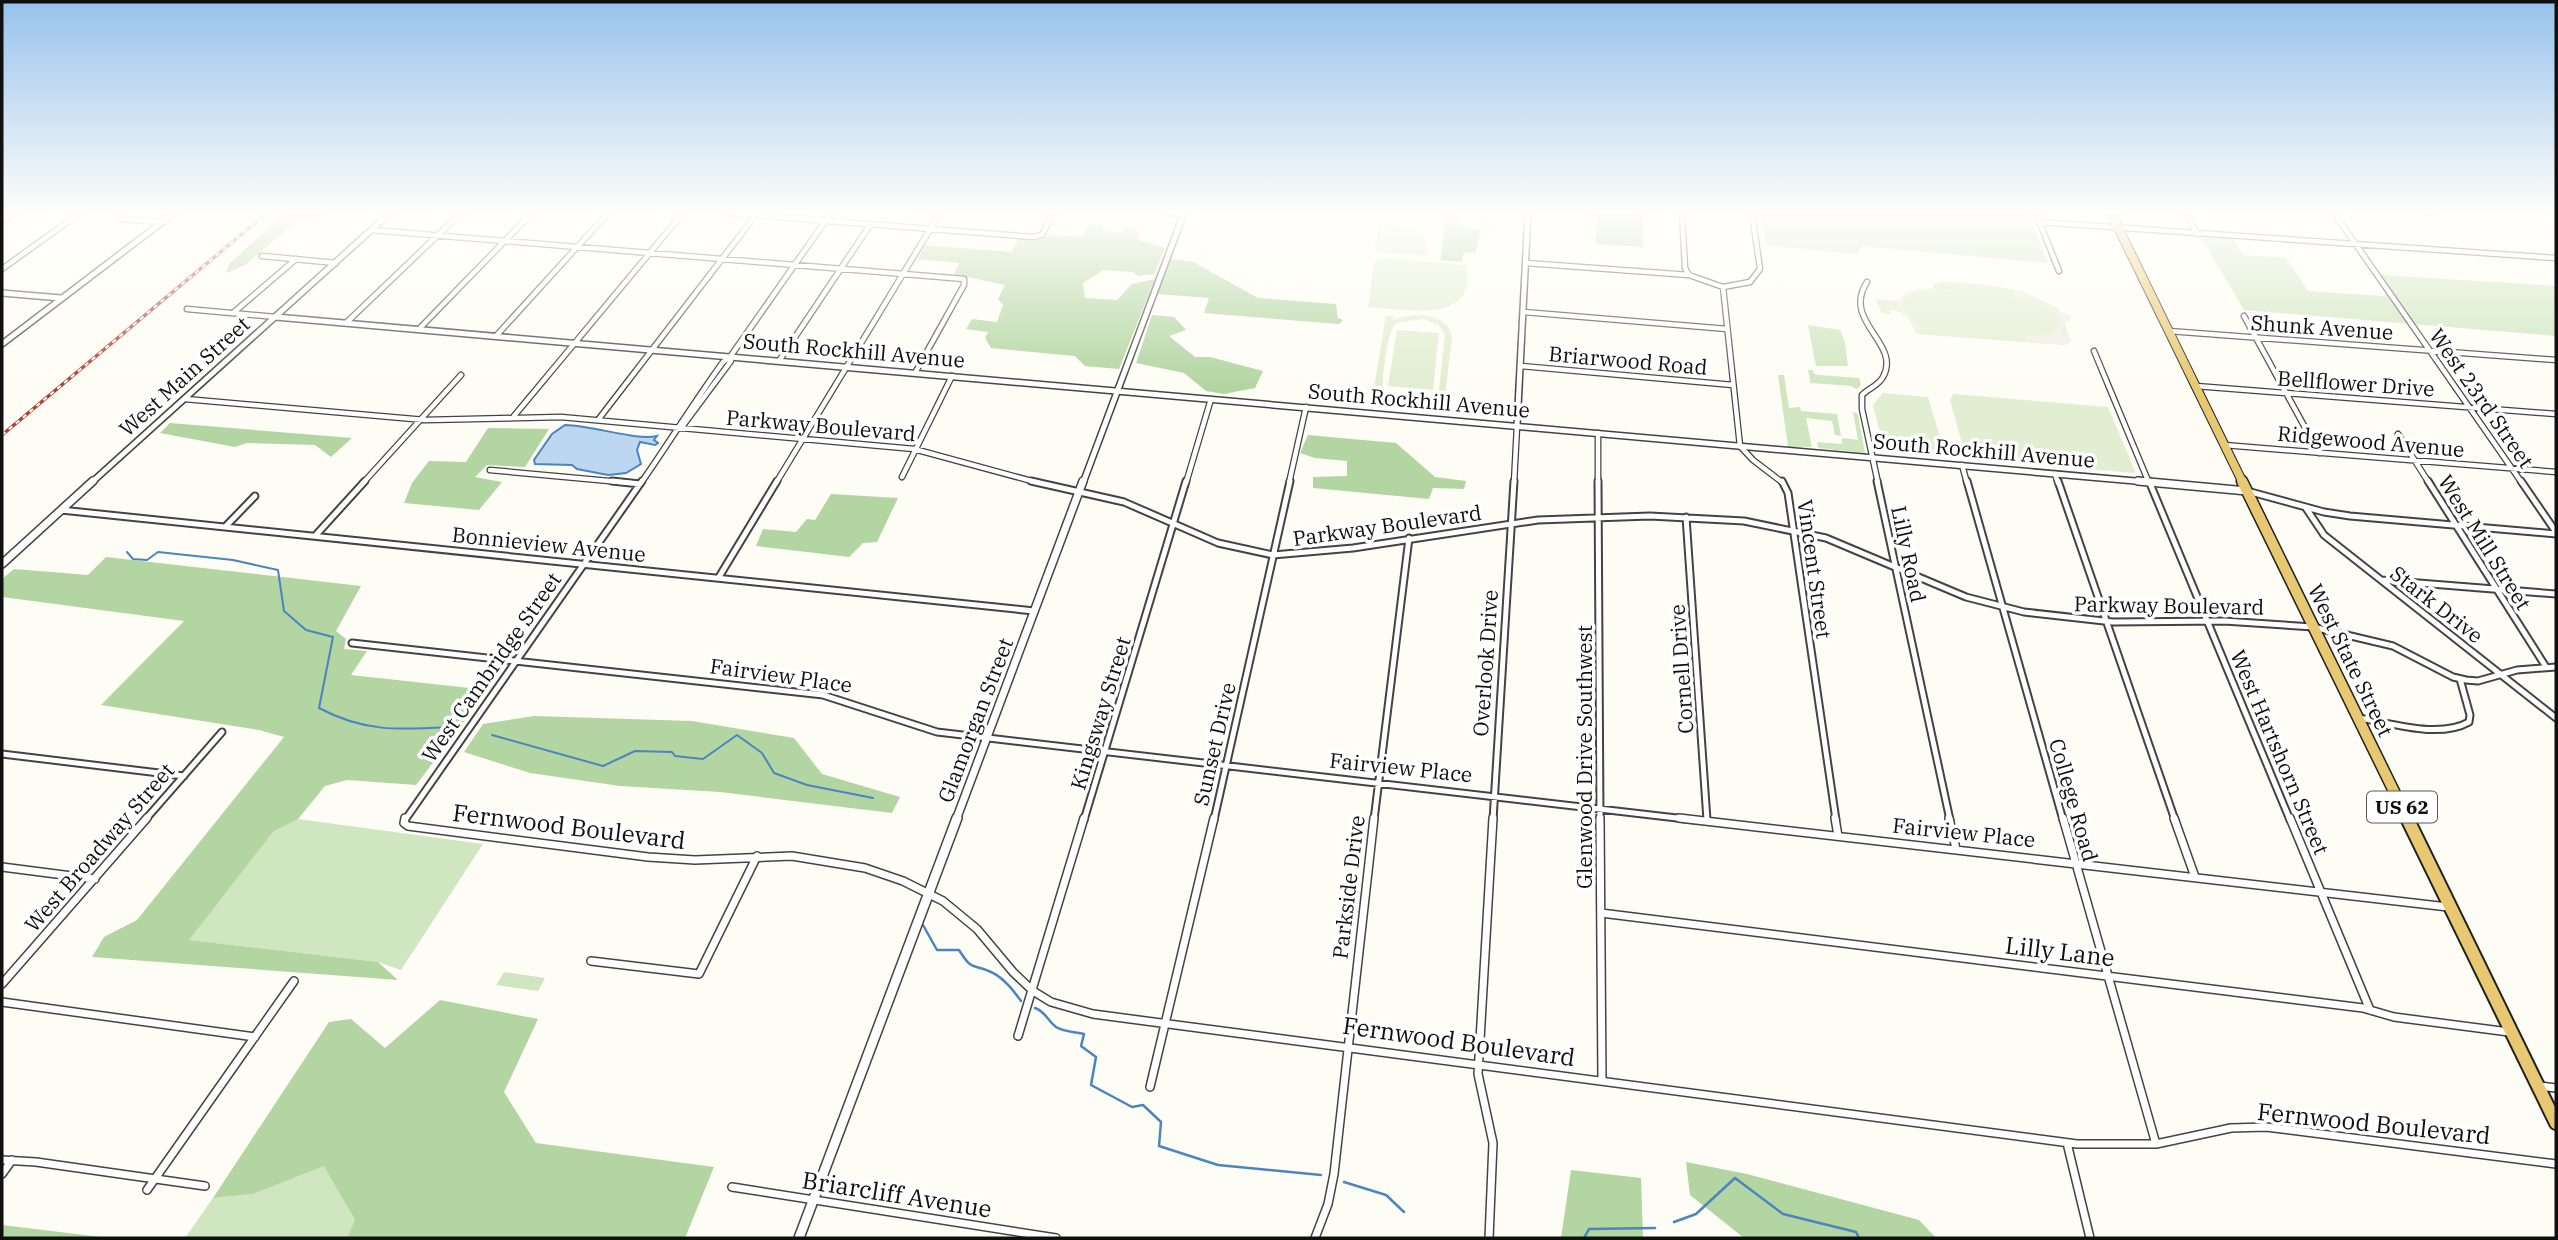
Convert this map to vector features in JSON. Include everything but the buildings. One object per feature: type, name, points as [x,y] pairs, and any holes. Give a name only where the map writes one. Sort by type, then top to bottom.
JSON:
[{"type":"highway","name":"West State Street","points":[[2140,271],[2556,1123]]},
{"type":"street","points":[[2,344],[98,271]]},
{"type":"street","points":[[233,313],[282,271]]},
{"type":"street","name":"West Main Street","points":[[2,564],[326,271]]},
{"type":"street","points":[[346,323],[401,271]]},
{"type":"street","points":[[419,329],[476,271]]},
{"type":"street","points":[[496,336],[556,271]]},
{"type":"street","points":[[514,416],[636,271]]},
{"type":"street","points":[[598,420],[714,271]]},
{"type":"street","name":"West Cambridge Street","points":[[404,823],[410,810],[679,428],[679,423],[715,372],[730,357],[790,271]]},
{"type":"street","points":[[779,361],[838,271]]},
{"type":"street","points":[[877,271],[964,279],[964,285],[915,373]]},
{"type":"street","name":"Glamorgan Street","points":[[799,1238],[1162,271]]},
{"type":"street","name":"Overlook Drive","points":[[1489,1238],[1493,1143],[1491,1126],[1479,1086],[1479,1063],[1526,271]]},
{"type":"street","points":[[1633,271],[1689,275],[1723,287],[1749,282],[1758,271]]},
{"type":"street","points":[[1687,271],[1689,275]]},
{"type":"street","name":"West 23rd Street","points":[[2375,271],[2556,533]]},
{"type":"street","points":[[719,577],[905,273]]},
{"type":"street","name":"Lilly Road","points":[[1867,282],[1858,303],[1865,322],[1877,336],[1885,366],[1882,378],[1865,392],[1861,402],[1956,849]]},
{"type":"street","points":[[1723,287],[1740,446]]},
{"type":"street","points":[[2,293],[62,298]]},
{"type":"street","points":[[187,309],[276,317]]},
{"type":"street","points":[[1523,312],[1727,329]]},
{"type":"street","points":[[2244,316],[2319,453]]},
{"type":"street","name":"South Rockhill Avenue","points":[[276,317],[2247,491],[2306,508],[2350,516],[2556,533]]},
{"type":"street","name":"Shunk Avenue","points":[[2169,331],[2556,360]]},
{"type":"street","name":"West Hartshorn Street","points":[[2094,351],[2370,1010]]},
{"type":"street","name":"Briarwood Road","points":[[1520,366],[1733,385]]},
{"type":"street","points":[[315,536],[461,375]]},
{"type":"street","points":[[902,477],[953,376]]},
{"type":"street","name":"Bellflower Drive","points":[[2196,386],[2556,414]]},
{"type":"street","name":"Parkway Boulevard","points":[[185,399],[419,420],[514,416],[598,420],[915,449],[1021,480],[1124,502],[1228,547],[1273,555],[1340,550],[1511,523],[1598,517],[1686,517],[1744,521],[1793,530],[1846,545],[1944,589],[2004,608],[2106,622],[2206,621],[2313,627],[2393,646],[2460,679]]},
{"type":"street","name":"Kingsway Street","points":[[1018,1036],[1211,399]]},
{"type":"street","name":"Sunset Drive","points":[[1150,1087],[1227,765],[1306,407]]},
{"type":"street","name":"Glenwood Drive Southwest","points":[[1598,433],[1602,1080]]},
{"type":"street","name":"West Mill Street","points":[[2398,434],[2546,667]]},
{"type":"street","name":"Ridgewood Avenue","points":[[2224,445],[2556,472]]},
{"type":"street","name":"Vincent Street","points":[[1740,446],[1752,462],[1784,483],[1838,835]]},
{"type":"street","name":"College Road","points":[[1962,466],[2156,1144]]},
{"type":"street","points":[[490,470],[640,484]]},
{"type":"street","points":[[2054,474],[2195,877]]},
{"type":"street","points":[[226,526],[255,496]]},
{"type":"street","name":"Stark Drive","points":[[2306,508],[2318,529],[2556,718]]},
{"type":"street","name":"Bonnieview Avenue","points":[[61,510],[1034,611]]},
{"type":"street","name":"Cornell Drive","points":[[1686,517],[1707,820]]},
{"type":"street","name":"Parkside Drive","points":[[1315,1238],[1332,1183],[1409,538]]},
{"type":"street","points":[[2381,580],[2556,594]]},
{"type":"street","name":"Fairview Place","points":[[352,643],[823,695],[862,705],[922,730],[2451,907]]},
{"type":"street","points":[[2358,718],[2445,730],[2461,729],[2469,722],[2470,715],[2460,679],[2478,681],[2500,674],[2556,667]]},
{"type":"street","name":"West Broadway Street","points":[[2,984],[222,732]]},
{"type":"street","points":[[2,754],[184,776]]},
{"type":"street","name":"Fernwood Boulevard","points":[[404,823],[413,827],[648,857],[695,860],[792,856],[848,864],[883,874],[928,893],[965,917],[1033,991],[1051,1002],[1073,1010],[1166,1025],[1347,1045],[2067,1143],[2110,1146],[2156,1144],[2231,1128],[2288,1128],[2556,1164]]},
{"type":"street","points":[[591,961],[699,974],[757,856]]},
{"type":"street","points":[[2,867],[95,880]]},
{"type":"street","name":"Lilly Lane","points":[[1601,913],[2370,1010],[2394,1017],[2512,1033]]},
{"type":"street","points":[[146,1190],[294,981]]},
{"type":"street","points":[[2,1002],[255,1037]]},
{"type":"street","points":[[2539,1086],[2556,1088]]},
{"type":"street","points":[[2067,1143],[2090,1238]]},
{"type":"street","points":[[2,1160],[205,1186]]},
{"type":"street","points":[[2,1174],[12,1160]]},
{"type":"street","name":"Briarcliff Avenue","points":[[732,1187],[1056,1238]]},
{"type":"green space","points":[[955,271],[1102,271],[1083,283],[1085,298],[1117,300],[1132,284],[1155,279],[1119,369],[1085,366],[1075,356],[991,348],[985,338],[988,332],[966,329],[972,319],[997,322],[1003,305],[998,299],[1005,285],[954,274]]},
{"type":"green space","points":[[1116,271],[1155,271],[1154,274],[1138,276],[1133,272]]},
{"type":"green space","points":[[1167,271],[1209,271],[1258,298],[1336,304],[1338,318],[1343,320],[1339,324],[1204,313],[1209,298],[1158,294]]},
{"type":"green space","points":[[1373,271],[1466,271],[1467,284],[1461,298],[1450,306],[1417,311],[1368,307]]},
{"type":"green space","points":[[2221,271],[2295,271],[2308,291],[2396,297],[2381,275],[2556,286],[2556,336],[2244,310]]},
{"type":"green space","points":[[1945,282],[1989,285],[2024,292],[2059,309],[2071,341],[2065,345],[1916,334],[1907,317],[1890,310],[1891,314],[1882,313],[1875,299],[1896,301],[1908,292],[1933,289],[1933,284]]},
{"type":"green space","points":[[1152,315],[1174,317],[1186,330],[1169,336],[1195,357],[1210,357],[1263,371],[1255,388],[1224,394],[1206,391],[1184,373],[1136,363]]},
{"type":"green space","points":[[1386,315],[1393,316],[1393,320],[1428,316],[1444,323],[1449,329],[1452,337],[1444,405],[1435,402],[1419,407],[1398,405],[1380,394],[1375,382]],"holes":[[[1424,319],[1438,325],[1445,334],[1439,390],[1427,399],[1412,403],[1389,396],[1384,390],[1383,379],[1390,334],[1394,326],[1400,322]]]},
{"type":"green space","points":[[1808,325],[1840,330],[1848,366],[1816,366]]},
{"type":"green space","points":[[1397,330],[1439,333],[1433,390],[1388,386]]},
{"type":"green space","points":[[1808,370],[1819,375],[1859,378],[1861,385],[1856,389],[1851,386],[1811,385]]},
{"type":"green space","points":[[1778,375],[1784,375],[1789,408],[1800,407],[1801,411],[1837,414],[1841,436],[1835,435],[1832,421],[1806,418],[1812,447],[1788,447]]},
{"type":"green space","points":[[1883,393],[1928,397],[1945,454],[1884,449],[1873,405]]},
{"type":"green space","points":[[1953,394],[2108,407],[2135,471],[2133,473],[1966,458],[1950,400]]},
{"type":"green space","points":[[1853,412],[1858,414],[1865,453],[1818,448],[1817,442],[1842,444],[1842,438],[1858,440]]},
{"type":"green space","points":[[170,423],[352,438],[331,457],[315,445],[247,443],[235,447],[160,433]]},
{"type":"green space","points":[[488,428],[549,429],[525,467],[487,465],[475,477],[502,482],[479,510],[404,503],[412,483],[429,461],[466,462]]},
{"type":"green space","points":[[1308,435],[1396,443],[1435,477],[1466,481],[1464,489],[1433,488],[1429,499],[1313,488],[1313,477],[1347,476],[1347,461],[1315,458],[1300,453]]},
{"type":"green space","points":[[831,494],[898,498],[877,542],[863,543],[849,557],[756,546],[763,529],[796,532],[807,519],[815,520]]},
{"type":"green space","points":[[106,557],[361,586],[336,631],[346,639],[344,649],[367,651],[351,675],[488,690],[416,785],[347,780],[325,786],[298,819],[273,832],[189,940],[378,962],[398,980],[92,957],[104,937],[137,920],[284,737],[259,730],[101,705],[184,621],[2,597],[2,579],[14,569],[88,575]]},
{"type":"green space","points":[[534,716],[692,721],[794,738],[822,774],[900,797],[892,813],[720,792],[620,786],[530,773],[464,752],[483,724]]},
{"type":"green space","points":[[298,819],[483,844],[401,970],[378,962],[188,940],[273,832]]},
{"type":"green space","points":[[504,972],[545,978],[538,991],[496,985]]},
{"type":"green space","points":[[440,1000],[538,1019],[504,1092],[536,1143],[714,1167],[685,1238],[347,1238],[355,1220],[324,1166],[253,1194],[213,1198],[329,1022],[351,1019],[385,1048]]},
{"type":"green space","points":[[1686,1162],[1747,1174],[1919,1220],[1936,1238],[1744,1238],[1690,1195]]},
{"type":"green space","points":[[325,1165],[355,1220],[347,1238],[185,1238],[213,1198],[253,1194]]},
{"type":"green space","points":[[1571,1170],[1641,1178],[1643,1238],[1561,1238]]},
{"type":"green space","points":[[2,1225],[109,1238],[2,1238]]},
{"type":"shaded area","points":[[1925,288],[1987,294],[1989,291],[1991,294],[2015,296],[2014,291],[2024,292],[2070,316],[2071,319],[2059,333],[2070,336],[2071,341],[2065,345],[2027,341],[2025,336],[2050,334],[2060,325],[2056,313],[2037,302],[2019,297],[1935,290],[1916,291],[1903,298],[1903,309],[1919,323],[1918,326],[1934,329],[1914,330],[1912,320],[1899,311],[1896,300],[1908,292]]},
{"type":"water","points":[[565,425],[639,437],[657,436],[654,440],[658,443],[655,445],[640,442],[637,450],[641,464],[626,473],[608,475],[577,469],[572,465],[535,464],[534,460],[552,434]]},
{"type":"waterway","points":[[127,552],[133,559],[147,560],[158,552],[233,560],[278,570],[284,611],[306,630],[333,637],[319,708],[351,722],[382,728],[448,727]]},
{"type":"waterway","points":[[492,735],[603,766],[635,751],[672,752],[675,756],[703,759],[737,735],[762,753],[774,773],[807,785],[873,798]]},
{"type":"waterway","points":[[923,925],[937,950],[959,950],[973,966],[1000,977],[1021,1001]]},
{"type":"waterway","points":[[1035,1008],[1056,1027],[1084,1034],[1081,1046],[1096,1057],[1091,1085],[1132,1107],[1143,1105],[1161,1122],[1159,1146],[1218,1165],[1321,1175]]},
{"type":"waterway","points":[[1674,1222],[1696,1214],[1735,1178],[1783,1214],[1856,1232],[1859,1238]]},
{"type":"waterway","points":[[1344,1182],[1386,1195],[1404,1212]]},
{"type":"waterway","points":[[1584,1238],[1589,1229],[1655,1228]]},
{"type":"railway","points":[[2,435],[198,271]]}]
